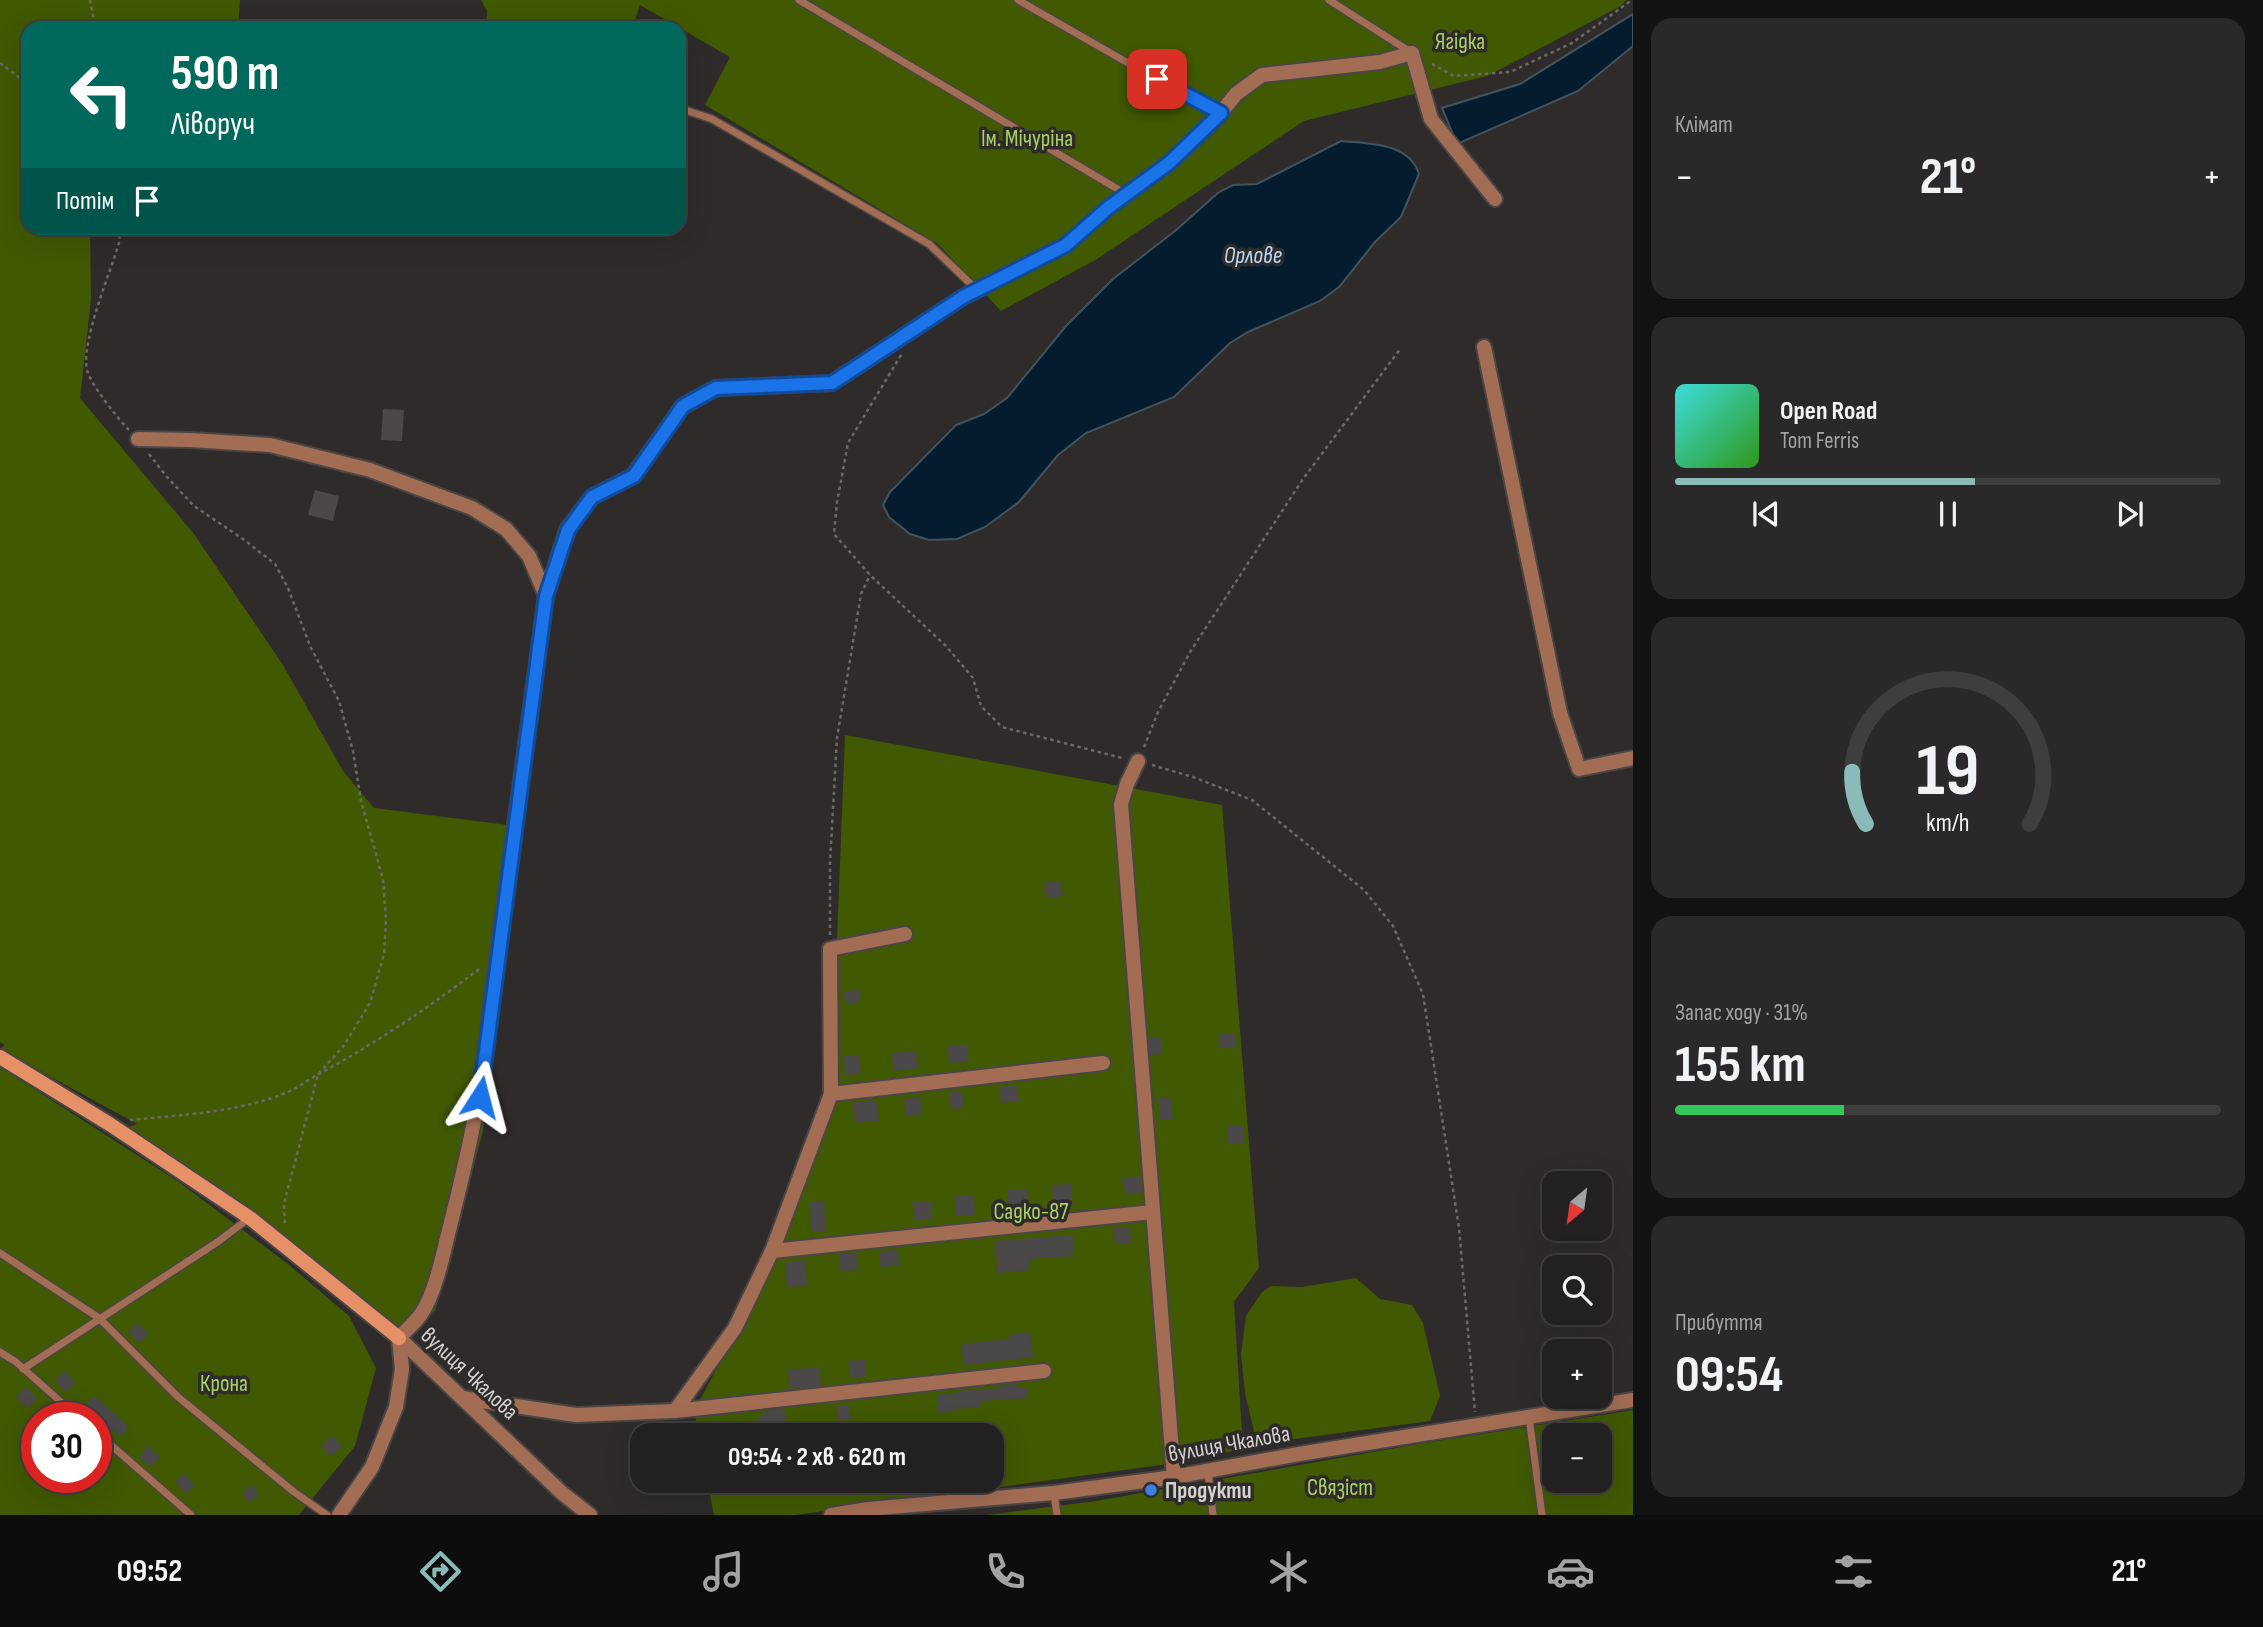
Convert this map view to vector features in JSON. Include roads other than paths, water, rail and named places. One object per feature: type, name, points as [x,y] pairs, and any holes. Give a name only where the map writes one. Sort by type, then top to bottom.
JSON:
[{"type":"street","points":[[0,1057],[111,1125],[250,1218],[399,1338],[422,1313],[439,1270],[480,1097],[546,596],[568,530],[592,497],[634,476],[683,406],[716,388],[832,383],[977,290],[1066,245],[1126,194],[1169,163],[1221,113],[1236,94],[1262,75],[1380,62],[1412,53],[1431,118],[1495,200]]},
{"type":"street","points":[[1484,348],[1560,713],[1579,769],[1633,758]]},
{"type":"street","points":[[138,439],[270,445],[370,470],[459,504],[506,529],[528,556],[546,596]]},
{"type":"street","points":[[1138,761],[1121,804],[1174,1477]]},
{"type":"street","points":[[675,1411],[736,1328],[772,1251],[831,1094],[830,949],[905,934]]},
{"type":"street","points":[[831,1094],[1103,1063]]},
{"type":"street","points":[[772,1251],[1153,1212]]},
{"type":"street","name":"вулиця Чкалова","points":[[399,1338],[562,1493],[590,1515]]},
{"type":"street","name":"вулиця Чкалова","points":[[339,1515],[372,1468],[396,1407],[402,1369],[399,1338]]},
{"type":"street","points":[[462,1398],[576,1415],[675,1411],[1044,1371]]},
{"type":"street","name":"вулиця Чкалова","points":[[831,1515],[1054,1493],[1174,1477],[1633,1400]]},
{"type":"lane","points":[[799,0],[1126,194]]},
{"type":"lane","points":[[1018,0],[1221,113]]},
{"type":"lane","points":[[1329,0],[1412,53]]},
{"type":"lane","points":[[686,110],[712,119],[929,244],[977,290]]},
{"type":"lane","points":[[23,1369],[250,1218]]},
{"type":"lane","points":[[0,1254],[99,1318],[178,1397],[294,1492],[327,1515]]},
{"type":"lane","points":[[0,1352],[61,1402]]},
{"type":"lane","points":[[1529,1417],[1542,1515]]},
{"type":"lane","points":[[112,1446],[191,1515]]},
{"type":"lane","points":[[1208,1471],[1213,1515]]},
{"type":"lane","points":[[1054,1493],[1057,1515]]},
{"type":"water","points":[[1633,14],[1633,46],[1578,91],[1457,144],[1442,108],[1520,84]]},
{"type":"water","name":"Орлове","points":[[1341,141],[1375,144],[1397,150],[1414,164],[1419,174],[1401,217],[1375,242],[1339,287],[1320,301],[1248,332],[1230,343],[1174,397],[1086,433],[1058,455],[1019,502],[985,527],[957,539],[929,540],[910,534],[889,517],[883,505],[890,492],[956,425],[984,414],[1007,398],[1066,326],[1113,279],[1175,231],[1219,192],[1233,185],[1257,184]]},
{"type":"place","name":"Продукти","points":[[1151,1490]]},
{"type":"park label","name":"Ягідка","points":[[1460,41]]},
{"type":"park label","name":"Ім. Мічуріна","points":[[1027,138]]},
{"type":"park label","name":"Садко-87","points":[[1031,1211]]},
{"type":"park label","name":"Крона","points":[[224,1383]]},
{"type":"park label","name":"Связіст","points":[[1340,1487]]}]
